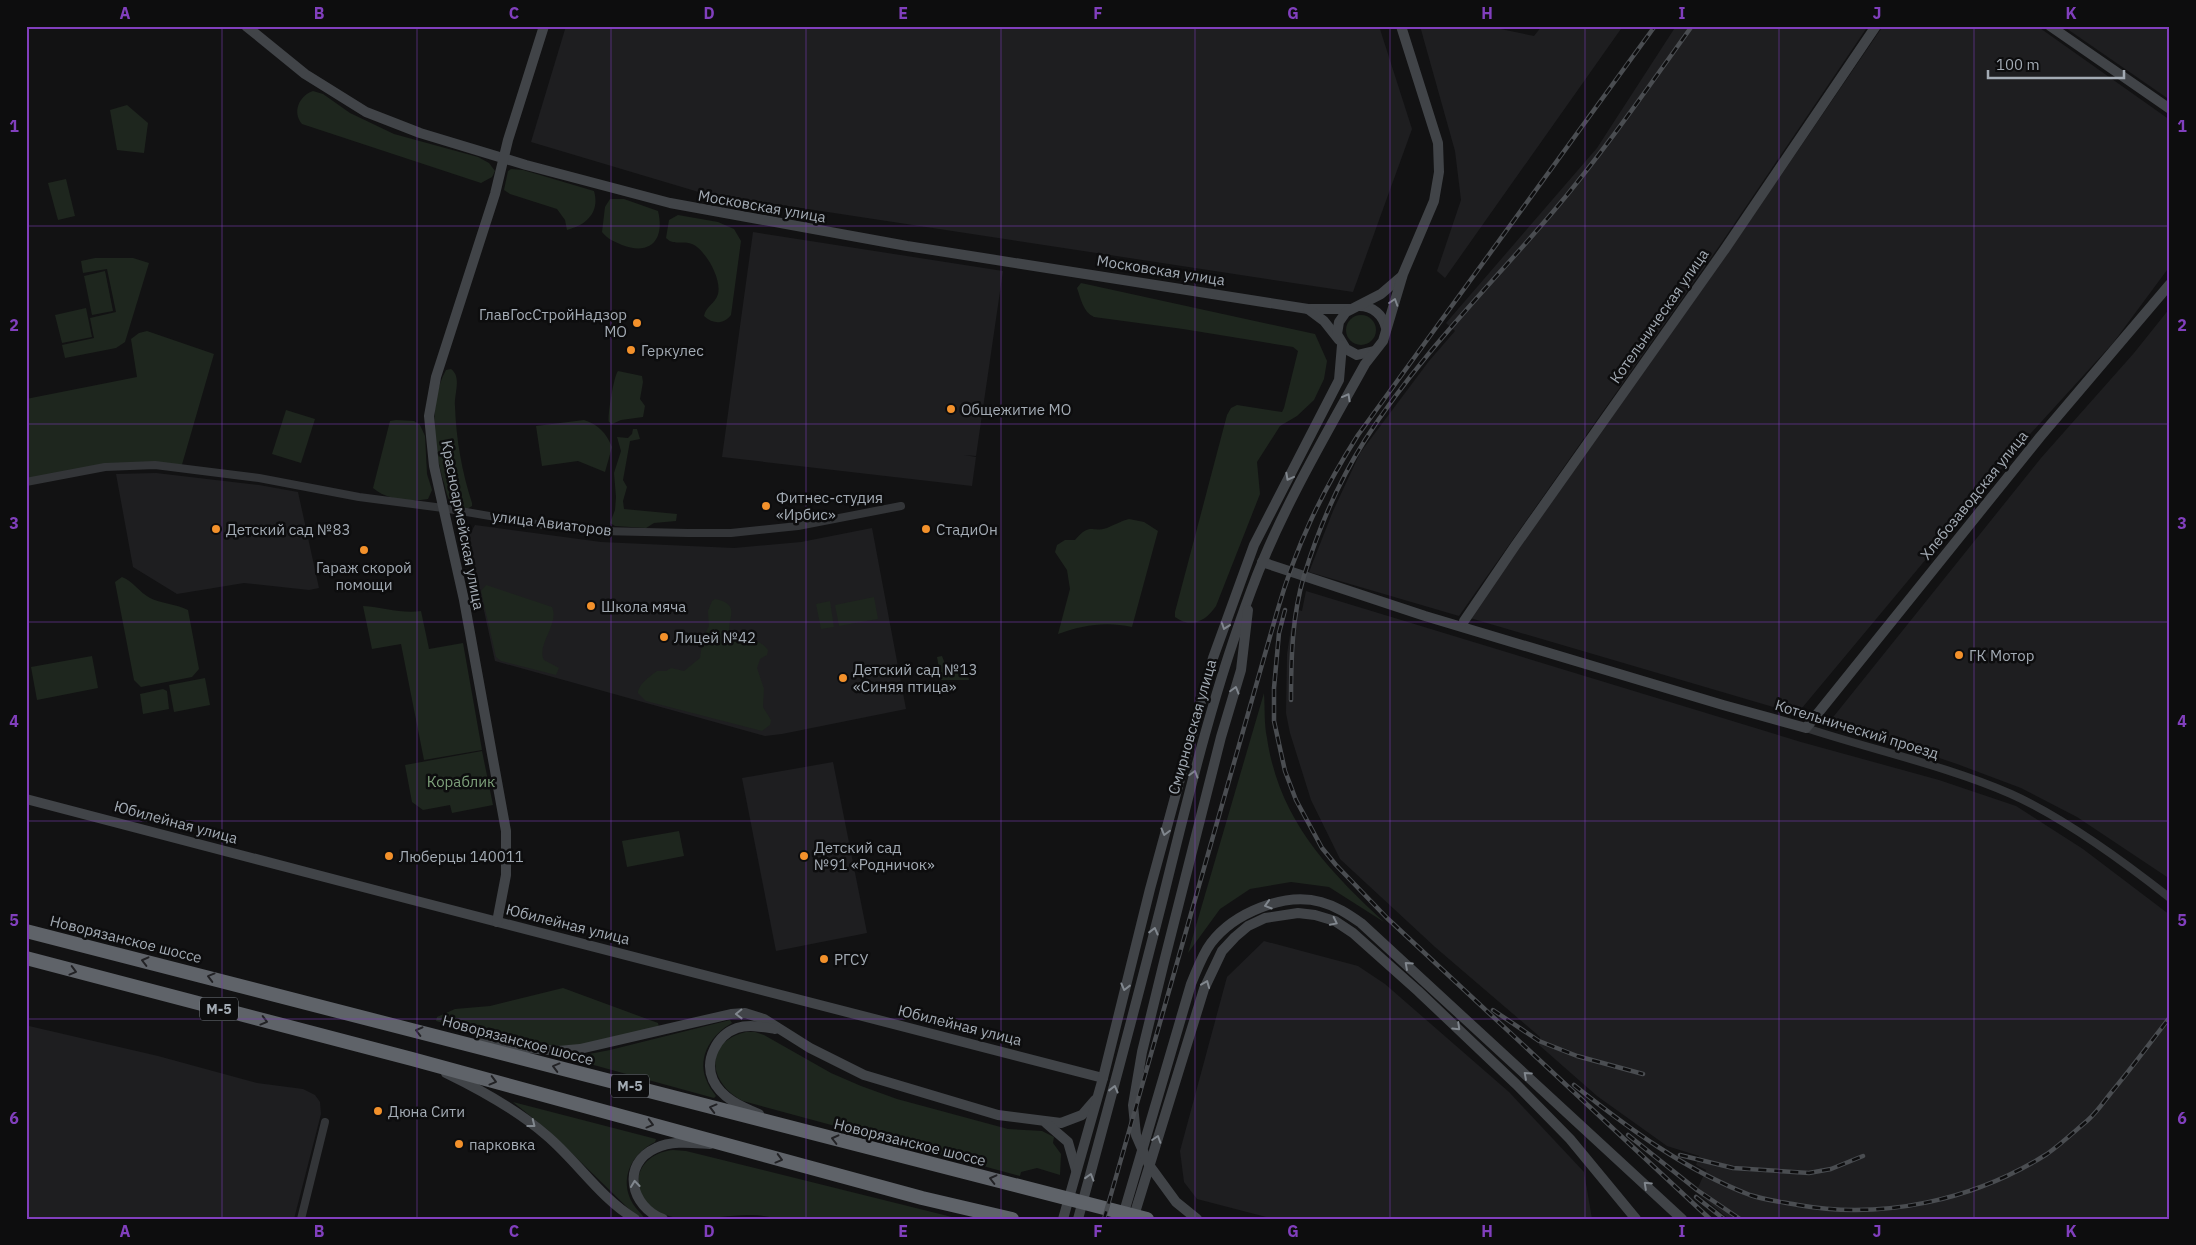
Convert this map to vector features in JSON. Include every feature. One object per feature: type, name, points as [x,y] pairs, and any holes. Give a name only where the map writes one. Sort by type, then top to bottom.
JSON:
[{"type":"highway","name":"Новорязанское шоссе","points":[[26,931],[1141,1218]]},
{"type":"highway","name":"М-5","points":[[26,958],[412,1059],[922,1198],[1012,1219]]},
{"type":"main road","name":"Московская улица","points":[[246,26],[305,74],[366,112],[420,133],[696,210],[907,246],[1308,309],[1354,308]]},
{"type":"main road","name":"Красноармейская улица","points":[[497,922],[506,875],[506,831],[464,600],[434,466],[429,416],[431,399],[495,194],[504,157],[544,26]]},
{"type":"main road","name":"Смирновская улица","points":[[1078,1219],[1102,1136],[1187,800],[1226,662],[1250,592],[1280,523],[1315,455],[1365,364],[1383,341],[1403,274],[1434,201],[1439,172],[1438,143],[1401,26]]},
{"type":"main road","name":"Котельническая улица","points":[[1464,621],[1726,249],[1876,26]]},
{"type":"main road","points":[[2050,26],[2170,109]]},
{"type":"main road","name":"Смирновская улица","points":[[1063,1219],[1103,1078],[1167,825],[1214,658],[1254,545],[1339,380],[1340,342],[1337,328],[1342,316],[1381,294],[1403,274]]},
{"type":"main road","name":"Хлебозаводская улица","points":[[1806,728],[2034,445],[2170,284]]},
{"type":"main road","points":[[1354,308],[1369,307],[1379,313],[1386,329]]},
{"type":"main road","points":[[1308,309],[1324,321],[1351,353],[1357,355],[1370,354],[1375,350]]},
{"type":"main road","name":"Котельнический проезд","points":[[1262,562],[1425,616],[1806,728]]},
{"type":"main road","points":[[1197,1219],[1176,1202],[1149,1165],[1136,1135],[1133,1105],[1139,1068],[1164,962],[1221,737],[1241,670],[1250,592]]},
{"type":"main road","name":"Котельнический проезд","points":[[1370,597],[1464,621],[1512,641]]},
{"type":"main road","name":"Юбилейная улица","points":[[26,798],[1103,1078]]},
{"type":"main road","points":[[1122,1219],[1191,984],[1201,960],[1212,942],[1239,917],[1257,908],[1278,902],[1319,901],[1341,909],[1361,924],[1682,1219]]},
{"type":"main road","name":"М-5","points":[[1141,1218],[1204,989],[1212,968],[1222,951],[1248,926],[1265,918],[1298,913],[1315,915],[1334,921],[1353,934],[1418,991],[1516,1084],[1570,1139],[1636,1219]]},
{"type":"main road","name":"М-5","points":[[466,1043],[558,1051],[580,1049],[731,1014],[745,1013],[764,1020],[837,1062],[890,1084],[998,1115],[1061,1123],[1072,1120],[1090,1108],[1097,1097]]},
{"type":"main road","name":"М-5","points":[[784,1031],[761,1026],[748,1026],[728,1033],[712,1055],[711,1071],[718,1088],[735,1102],[794,1129]]},
{"type":"main road","name":"М-5","points":[[412,1059],[478,1089],[524,1118],[547,1135],[613,1201],[635,1219]]},
{"type":"main road","points":[[1045,1122],[1068,1142],[1076,1174]]},
{"type":"main road","name":"М-5","points":[[663,1219],[653,1215],[643,1206],[634,1188],[634,1171],[646,1154],[656,1148],[669,1144],[732,1146]]},
{"type":"street","name":"улица Авиаторов","points":[[26,482],[106,467],[155,465],[259,478],[358,497],[443,508],[536,524],[601,531],[731,533],[798,526],[901,506]]},
{"type":"street","name":"Котельнический проезд","points":[[1806,728],[2012,794],[2105,850],[2170,898]]},
{"type":"street","points":[[301,1219],[325,1122]]},
{"type":"shaded area","points":[[566,26],[1379,26],[1412,129],[1353,292],[702,193],[531,142]]},
{"type":"shaded area","points":[[1420,26],[1486,26],[1534,36],[1542,26],[1623,26],[1445,278],[1437,271],[1461,200],[1455,151]]},
{"type":"shaded area","points":[[1676,26],[1868,26],[1720,245],[1459,616],[1309,572],[1333,511],[1360,453],[1429,361],[1455,331],[1446,323],[1597,148]]},
{"type":"shaded area","points":[[1883,26],[2037,26],[2170,120],[2170,266],[2113,343],[2031,433],[1797,714],[1470,618],[1729,251]]},
{"type":"shaded area","points":[[2063,26],[2170,26],[2170,100]]},
{"type":"shaded area","points":[[753,232],[1003,271],[976,456],[964,455],[976,457],[972,486],[722,457]]},
{"type":"shaded area","points":[[2170,308],[2170,879],[2077,817],[2021,788],[1830,721],[2041,458],[2134,353]]},
{"type":"shaded area","name":"Детский сад №83","points":[[156,473],[259,485],[298,492],[319,588],[309,590],[244,583],[177,594],[133,567],[116,474]]},
{"type":"shaded area","name":"Лицей №42","points":[[475,525],[601,542],[734,548],[801,542],[872,528],[906,709],[765,736],[495,661],[468,537]]},
{"type":"shaded area","points":[[1306,591],[1801,742],[1939,780],[2016,806],[2083,849],[2170,915],[2170,1219],[1729,1219],[1696,1192],[1706,1170],[1696,1165],[1699,1156],[1667,1146],[1597,1096],[1539,1045],[1540,1037],[1435,947],[1340,859],[1311,800],[1290,733],[1286,713],[1287,654],[1294,609],[1302,611]]},
{"type":"shaded area","name":"Детский сад №91 «Родничок»","points":[[833,762],[867,933],[776,951],[742,778]]},
{"type":"shaded area","points":[[1264,941],[1358,966],[1385,984],[1509,1092],[1584,1172],[1592,1219],[1274,1219],[1197,1199],[1184,1182],[1180,1151],[1227,977]]},
{"type":"shaded area","points":[[26,1023],[29,1026],[158,1056],[257,1083],[303,1089],[315,1095],[320,1102],[321,1114],[294,1219],[26,1219]]},
{"type":"green space","points":[[313,91],[323,94],[350,113],[394,134],[478,157],[489,163],[495,171],[492,177],[481,183],[302,124],[297,110],[298,105],[308,93]]},
{"type":"green space","points":[[127,105],[148,123],[144,153],[117,150],[110,110]]},
{"type":"green space","points":[[511,169],[523,170],[594,191],[595,205],[593,211],[586,221],[567,230],[565,220],[557,209],[510,194],[504,190],[508,171]]},
{"type":"green space","points":[[66,179],[75,216],[58,220],[48,183]]},
{"type":"green space","points":[[610,199],[624,199],[658,211],[659,230],[654,243],[641,248],[632,248],[616,242],[602,232],[605,207]]},
{"type":"green space","points":[[678,215],[718,222],[734,229],[741,241],[731,315],[721,322],[711,321],[704,316],[717,297],[719,288],[715,273],[707,258],[692,244],[672,242],[666,238],[669,220]]},
{"type":"green space","points":[[95,258],[133,258],[149,263],[125,342],[116,348],[65,358],[62,345],[94,338],[90,318],[116,312],[107,269],[83,273],[81,261]]},
{"type":"green space","points":[[105,271],[113,311],[92,315],[84,276]]},
{"type":"green space","points":[[1081,283],[1315,334],[1327,361],[1324,379],[1314,400],[1297,416],[1280,426],[1257,462],[1260,494],[1216,606],[1208,616],[1198,622],[1181,621],[1175,617],[1175,612],[1227,415],[1231,408],[1237,405],[1282,412],[1298,351],[1293,347],[1094,317],[1087,312],[1081,301],[1077,288]]},
{"type":"green space","points":[[86,308],[92,337],[62,343],[55,315]]},
{"type":"green space","points":[[1361,315],[1367,316],[1375,324],[1375,336],[1367,344],[1361,345],[1355,344],[1347,336],[1346,330],[1347,324],[1355,316]]},
{"type":"green space","points":[[147,331],[214,354],[181,468],[106,467],[26,482],[26,399],[137,377],[131,339],[139,333]]},
{"type":"green space","points":[[451,369],[457,381],[455,406],[458,443],[462,467],[472,503],[472,506],[467,509],[458,507],[448,497],[440,470],[435,441],[435,411],[440,383],[446,370]]},
{"type":"green space","points":[[618,371],[642,376],[643,382],[640,399],[645,406],[643,417],[621,420],[612,424],[609,422],[609,412]]},
{"type":"green space","points":[[286,410],[315,419],[301,463],[272,454]]},
{"type":"green space","points":[[584,420],[594,424],[601,430],[612,447],[605,472],[578,461],[542,466],[536,426]]},
{"type":"green space","points":[[390,421],[414,421],[420,425],[425,436],[427,474],[432,490],[428,499],[392,498],[373,488]]},
{"type":"green space","points":[[633,429],[637,429],[640,439],[630,441],[623,480],[627,487],[623,501],[624,509],[677,514],[676,521],[654,523],[646,528],[615,526],[610,523],[615,510],[614,473],[621,451],[617,437],[628,438],[632,434]]},
{"type":"green space","points":[[1129,519],[1144,522],[1158,531],[1132,627],[1103,624],[1076,628],[1058,634],[1070,589],[1067,570],[1055,552],[1057,545],[1065,540],[1075,540],[1084,531],[1107,528]]},
{"type":"green space","points":[[122,577],[150,598],[188,610],[199,669],[192,677],[141,687],[134,680],[115,582]]},
{"type":"green space","points":[[486,585],[552,607],[553,620],[542,654],[544,660],[559,668],[556,675],[501,661],[496,657],[481,591]]},
{"type":"green space","points":[[874,597],[878,619],[839,626],[835,605]]},
{"type":"green space","points":[[715,599],[724,602],[731,610],[729,627],[733,637],[757,641],[768,650],[767,655],[760,659],[757,668],[764,689],[763,707],[771,720],[770,725],[762,731],[646,701],[638,693],[642,684],[657,671],[666,671],[671,668],[684,671],[700,658],[703,637],[709,626],[708,611],[712,601]]},
{"type":"green space","points":[[830,601],[834,627],[821,629],[816,604]]},
{"type":"green space","points":[[363,606],[406,612],[421,611],[429,649],[463,643],[482,750],[424,760],[401,644],[372,649]]},
{"type":"green space","points":[[92,656],[98,688],[37,700],[31,667]]},
{"type":"green space","points":[[942,656],[947,669],[966,665],[969,680],[941,680],[937,657]]},
{"type":"green space","points":[[205,678],[210,705],[174,712],[169,685]]},
{"type":"green space","points":[[163,689],[167,691],[169,709],[143,714],[140,694]]},
{"type":"green space","points":[[1264,693],[1266,733],[1273,767],[1282,793],[1294,818],[1325,862],[1384,922],[1329,887],[1291,882],[1250,889],[1220,909],[1188,953]]},
{"type":"green space","name":"Кораблик","points":[[482,751],[493,805],[452,813],[450,805],[423,810],[412,802],[405,765]]},
{"type":"green space","points":[[679,831],[684,856],[627,867],[622,841]]},
{"type":"green space","points":[[563,988],[658,1023],[659,1027],[595,1042],[556,1046],[511,1041],[436,1021],[437,1017],[455,1009],[490,1006]]},
{"type":"green space","points":[[730,1020],[732,1023],[718,1033],[708,1046],[703,1062],[706,1079],[716,1096],[714,1098],[568,1058],[610,1050]]},
{"type":"green space","points":[[746,1032],[764,1035],[831,1073],[897,1099],[1008,1129],[1042,1131],[1054,1137],[1053,1143],[1061,1154],[1060,1175],[1037,1168],[1021,1172],[1020,1176],[743,1101],[731,1093],[723,1084],[717,1074],[715,1064],[717,1053],[722,1044],[732,1037]]},
{"type":"green space","points":[[513,1102],[656,1139],[634,1160],[627,1176],[629,1195],[633,1204],[645,1219],[631,1211],[549,1131]]},
{"type":"green space","points":[[673,1150],[686,1151],[960,1219],[782,1219],[760,1215],[742,1215],[689,1219],[669,1216],[655,1210],[646,1201],[640,1191],[638,1180],[641,1170],[647,1161],[658,1154]]},
{"type":"railway","points":[[1104,1219],[1284,588],[1311,520],[1332,478],[1358,435],[1655,26]]},
{"type":"railway","points":[[1291,700],[1293,638],[1300,591],[1323,524],[1355,456],[1386,409],[1431,351],[1589,168],[1692,26]]},
{"type":"railway","points":[[1285,610],[1279,633],[1274,688],[1274,721],[1285,771],[1296,800],[1322,848],[1387,918],[1710,1219]]},
{"type":"railway","points":[[1493,1010],[1539,1041],[1577,1056],[1643,1074]]},
{"type":"railway","points":[[1574,1085],[1615,1117],[1680,1161],[1750,1195],[1780,1202],[1830,1209],[1863,1210],[1895,1208],[1959,1194],[2019,1170],[2047,1154],[2094,1114],[2170,1017]]},
{"type":"railway","points":[[1628,1135],[1697,1190],[1740,1219]]},
{"type":"railway","points":[[1680,1155],[1733,1168],[1809,1173],[1831,1169],[1863,1156]]},
{"type":"railway","points":[[1696,1197],[1724,1219]]},
{"type":"place","name":"ГлавГосСтройНадзор МО","points":[[637,323]]},
{"type":"place","name":"Геркулес","points":[[631,350]]},
{"type":"place","name":"Общежитие МО","points":[[951,409]]},
{"type":"place","name":"Фитнес-студия «Ирбис»","points":[[766,506]]},
{"type":"place","name":"Детский сад №83","points":[[216,529]]},
{"type":"place","name":"СтадиОн","points":[[926,529]]},
{"type":"place","name":"Гараж скорой помощи","points":[[364,550]]},
{"type":"place","name":"Школа мяча","points":[[591,606]]},
{"type":"place","name":"Лицей №42","points":[[664,637]]},
{"type":"place","name":"ГК Мотор","points":[[1959,655]]},
{"type":"place","name":"Детский сад №13 «Синяя птица»","points":[[843,678]]},
{"type":"place","name":"Люберцы 140011","points":[[389,856]]},
{"type":"place","name":"Детский сад №91 «Родничок»","points":[[804,856]]},
{"type":"place","name":"РГСУ","points":[[824,959]]},
{"type":"place","name":"Дюна Сити","points":[[378,1111]]},
{"type":"place","name":"парковка","points":[[459,1144]]}]
